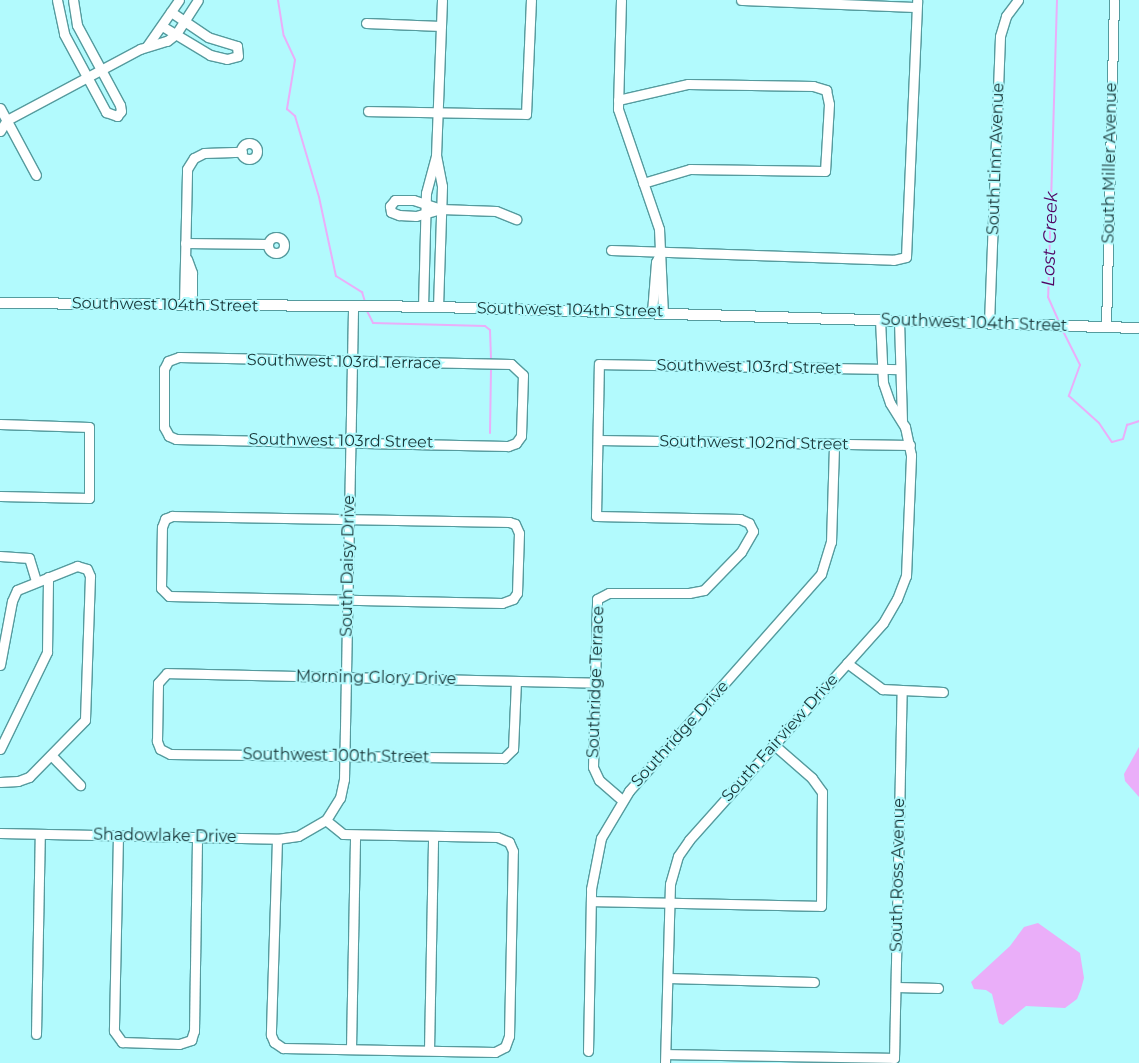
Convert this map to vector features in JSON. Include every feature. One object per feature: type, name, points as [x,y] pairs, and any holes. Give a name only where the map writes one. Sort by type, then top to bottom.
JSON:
[{"type":"main road","name":"Southwest 104th Street","points":[[0,303],[438,307],[989,322],[1139,328]]},
{"type":"street","points":[[57,0],[62,29],[87,77],[106,112],[118,115],[120,105],[77,25],[73,0]]},
{"type":"street","points":[[147,46],[179,0]]},
{"type":"street","points":[[0,131],[3,119],[147,46],[166,41],[176,34],[198,0]]},
{"type":"street","points":[[438,307],[442,186],[436,156],[442,0]]},
{"type":"street","points":[[368,111],[438,114],[526,114],[531,0]]},
{"type":"street","points":[[621,0],[618,100],[624,130],[659,229],[663,313]]},
{"type":"street","points":[[611,250],[893,260],[906,257],[916,3],[741,0]]},
{"type":"street","name":"South Linn Avenue","points":[[989,322],[1000,36],[1006,16],[1018,0]]},
{"type":"street","name":"South Miller Avenue","points":[[1106,327],[1114,0]]},
{"type":"street","points":[[162,26],[210,55],[227,59],[238,56],[237,46],[208,37],[171,12]]},
{"type":"street","points":[[366,23],[441,26]]},
{"type":"street","points":[[618,100],[688,84],[813,86],[826,90],[829,104],[825,171],[690,169],[643,183]]},
{"type":"street","points":[[0,108],[3,119],[36,175]]},
{"type":"street","points":[[188,305],[185,182],[188,165],[194,158],[208,152],[242,152]]},
{"type":"street","points":[[423,307],[427,184],[436,156]]},
{"type":"street","points":[[441,209],[426,203],[399,199],[390,206],[395,215],[426,213],[441,209],[496,211],[516,218]]},
{"type":"street","points":[[185,243],[268,244]]},
{"type":"street","points":[[652,312],[656,262],[661,251]]},
{"type":"street","name":"South Daisy Drive","points":[[326,820],[342,793],[352,362],[357,306]]},
{"type":"street","name":"South Fairview Drive","points":[[880,320],[881,369],[890,403],[902,420]]},
{"type":"street","name":"South Fairview Drive","points":[[665,1058],[672,876],[681,850],[888,616],[906,576],[910,445],[902,420],[899,320]]},
{"type":"street","name":"Southwest 103rd Terrace","points":[[167,434],[164,422],[164,369],[168,361],[179,358],[511,364],[519,368],[523,375],[522,432],[516,443]]},
{"type":"street","name":"Southwest 103rd Street","points":[[599,440],[599,364],[899,369]]},
{"type":"street","points":[[0,424],[89,427],[89,498],[0,496]]},
{"type":"street","name":"Southwest 103rd Street","points":[[167,434],[176,439],[350,441],[508,446],[516,443]]},
{"type":"street","name":"Southwest 102nd Street","points":[[599,440],[910,445]]},
{"type":"street","name":"Southridge Terrace","points":[[599,440],[596,516],[735,518],[749,523],[753,531],[748,542],[704,590],[689,593],[609,593],[599,597],[594,683],[594,772],[607,788],[622,800]]},
{"type":"street","name":"Southridge Drive","points":[[588,1051],[591,901],[599,844],[622,800],[821,574],[831,542],[834,444]]},
{"type":"street","points":[[176,515],[349,519],[505,521],[517,526],[520,538],[515,598],[502,603],[173,597],[163,592],[162,526],[166,519],[176,515]]},
{"type":"street","points":[[0,556],[30,558],[36,581]]},
{"type":"street","points":[[0,665],[14,593],[36,581],[77,566],[85,567],[90,576],[86,717],[82,726],[25,779],[0,782]]},
{"type":"street","points":[[0,749],[47,652],[48,577]]},
{"type":"street","points":[[847,663],[878,688],[902,691],[943,692]]},
{"type":"street","name":"Morning Glory Drive","points":[[162,751],[157,741],[161,678],[172,673],[594,683]]},
{"type":"street","name":"Southwest 100th Street","points":[[162,751],[170,754],[504,758],[510,754],[513,748],[516,681]]},
{"type":"street","name":"South Ross Avenue","points":[[665,1058],[894,1058],[902,691]]},
{"type":"street","points":[[591,901],[821,906],[822,792],[812,778],[774,745]]},
{"type":"street","points":[[52,755],[80,785]]},
{"type":"street","points":[[277,839],[272,1035],[274,1042],[283,1048],[495,1052],[504,1049],[509,1036],[513,851],[509,842],[497,837],[355,835],[340,833],[326,820]]},
{"type":"street","name":"Shadowlake Drive","points":[[0,833],[277,839],[298,836],[326,820]]},
{"type":"street","points":[[36,1034],[40,834]]},
{"type":"street","points":[[350,1048],[355,835]]},
{"type":"street","points":[[118,836],[114,1028],[116,1038],[125,1042],[179,1044],[188,1042],[194,1034],[197,837]]},
{"type":"street","points":[[430,1050],[433,837]]},
{"type":"street","points":[[668,978],[814,982]]},
{"type":"street","points":[[896,987],[938,988]]},
{"type":"shaded area","points":[[1139,747],[1139,797],[1125,781],[1124,774]]},
{"type":"shaded area","points":[[1038,923],[1080,953],[1084,978],[1081,989],[1077,999],[1065,1008],[1026,1006],[1003,1025],[999,1023],[992,994],[986,990],[974,989],[971,982],[1010,946],[1024,927]]},
{"type":"waterway","points":[[278,0],[284,36],[295,60],[287,109],[295,116],[319,197],[336,276],[362,292],[365,302]]},
{"type":"waterway","name":"Lost Creek","points":[[1057,0],[1048,297],[1059,322]]},
{"type":"waterway","points":[[367,311],[373,323],[485,326],[490,330],[491,361]]},
{"type":"waterway","name":"Lost Creek","points":[[1062,329],[1080,365],[1069,396],[1099,423],[1112,442],[1123,439],[1127,425],[1139,421]]},
{"type":"waterway","points":[[490,433],[491,366]]}]
